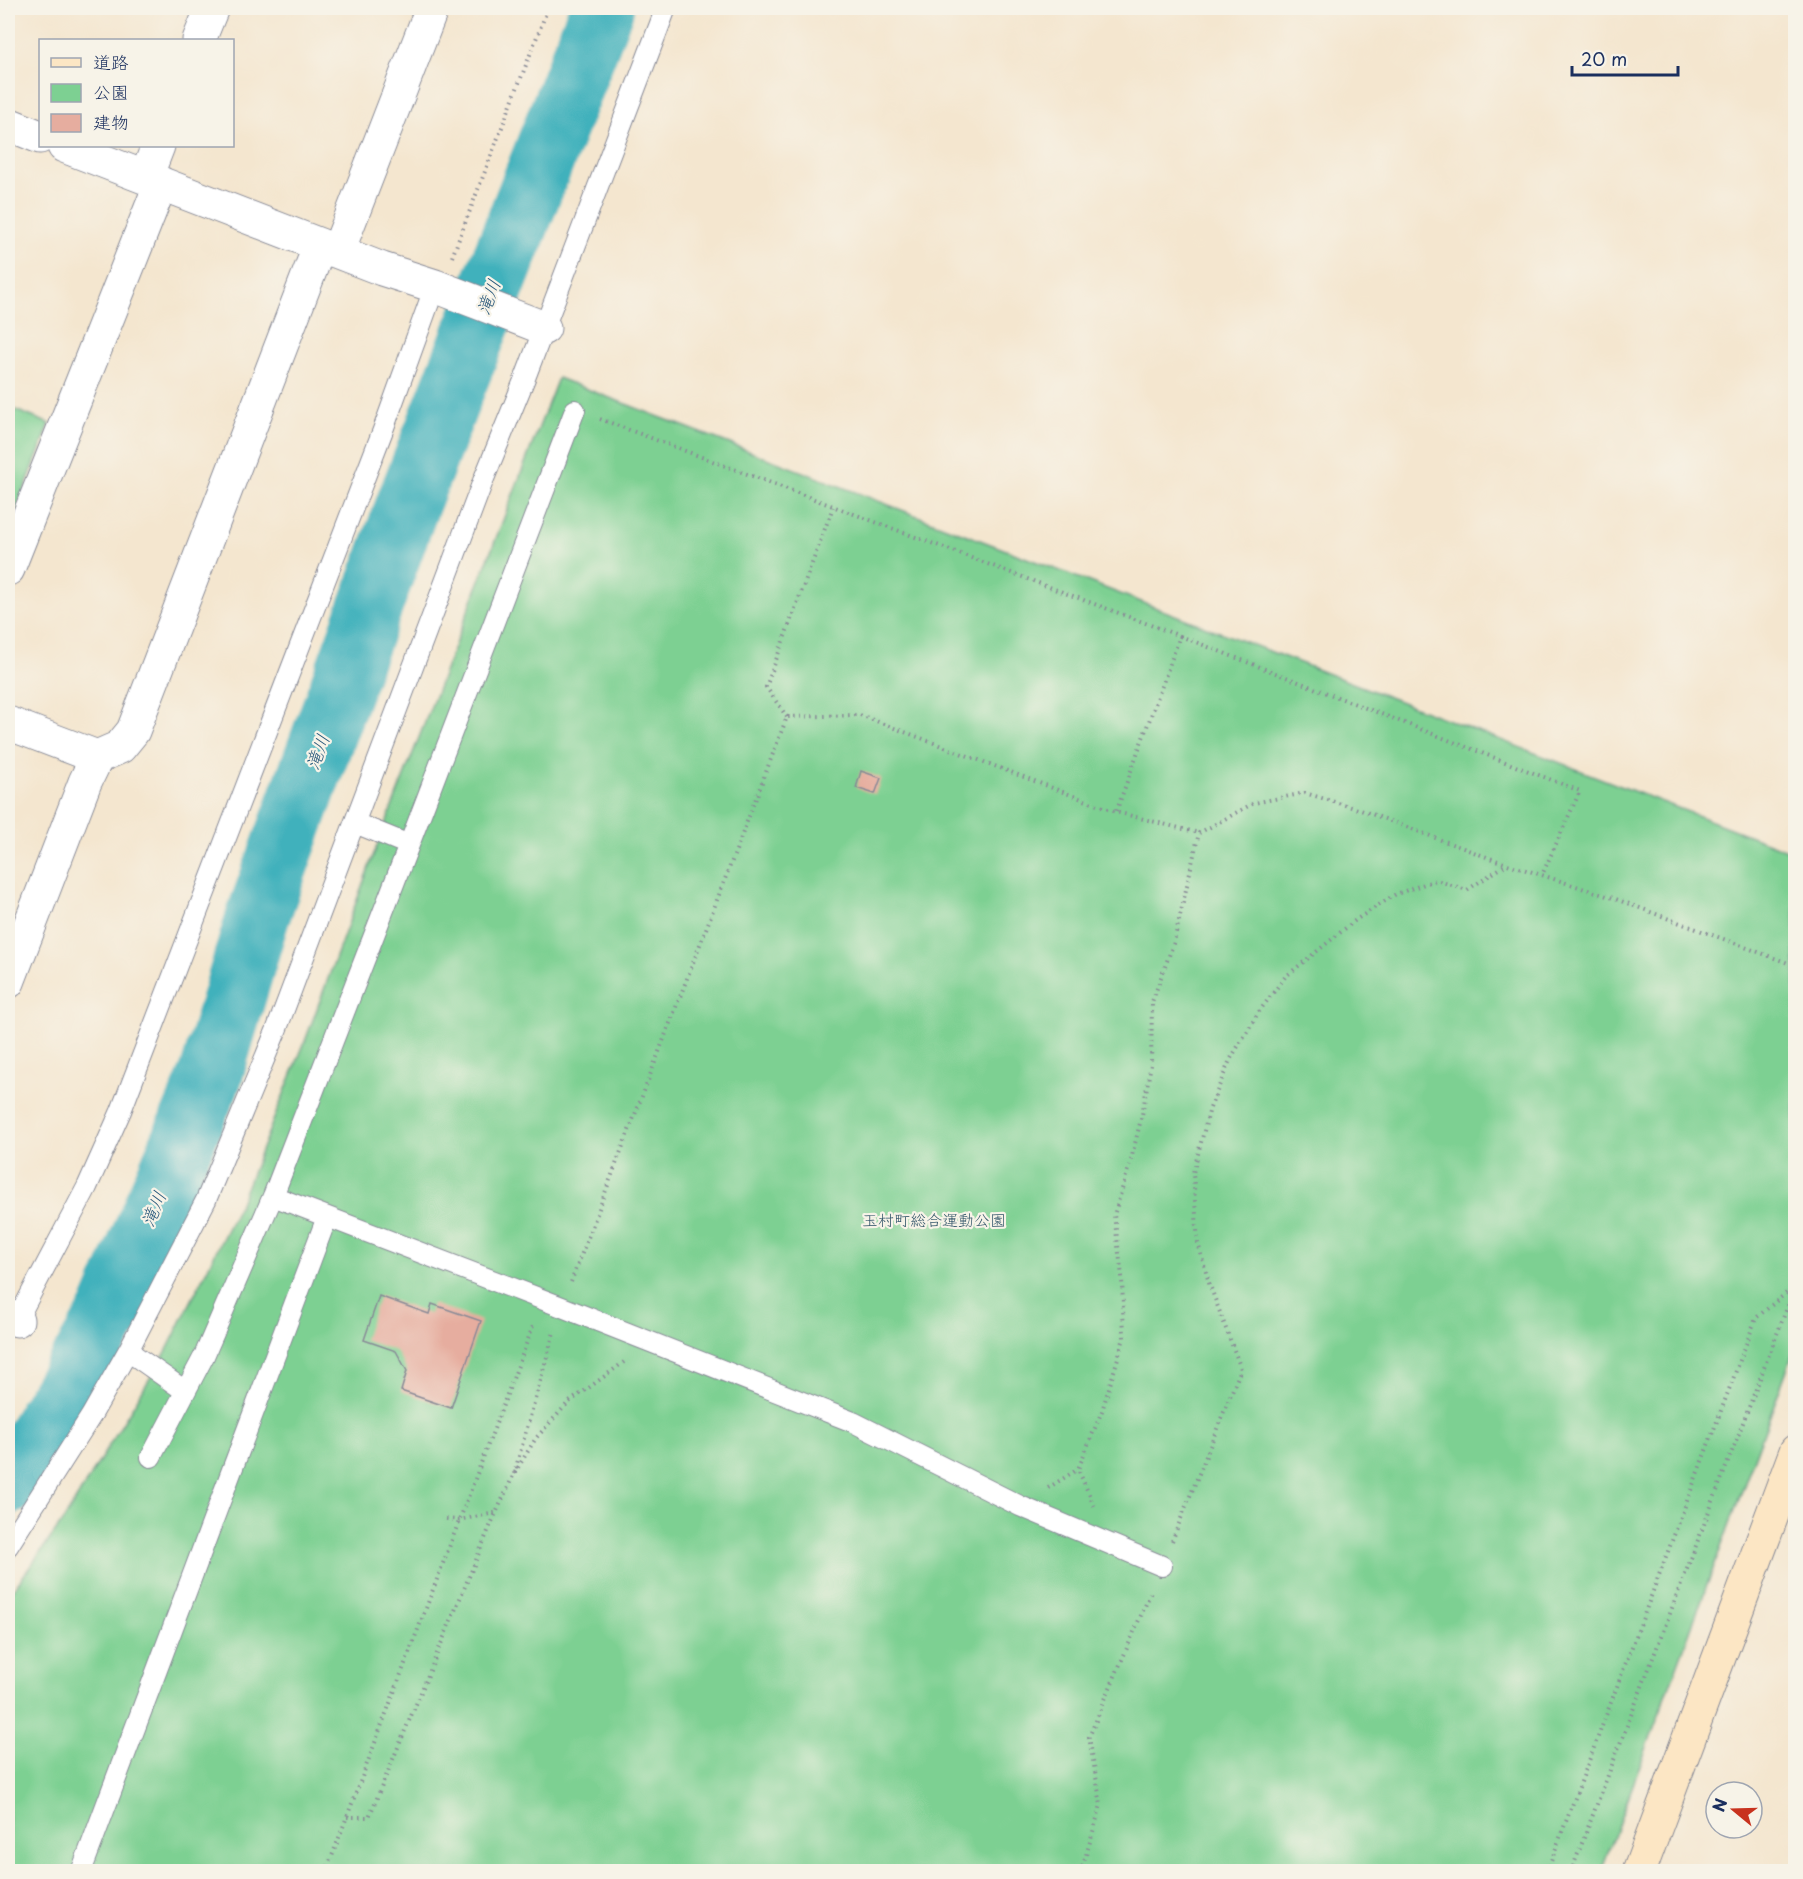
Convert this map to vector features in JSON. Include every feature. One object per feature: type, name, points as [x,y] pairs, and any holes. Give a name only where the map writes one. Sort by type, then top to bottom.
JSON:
[{"type":"street","points":[[199,39],[212,8]]},
{"type":"street","points":[[8,982],[85,782],[97,757],[120,747],[133,730],[329,248],[432,8]]},
{"type":"street","points":[[8,124],[39,137]]},
{"type":"street","points":[[67,147],[382,269],[442,289],[538,326]]},
{"type":"street","points":[[8,569],[153,180],[158,147]]},
{"type":"street","points":[[8,723],[97,757]]},
{"type":"street","points":[[1639,1872],[1796,1451]]},
{"type":"lane","points":[[8,1546],[91,1416],[128,1351],[206,1200],[276,1030],[355,823],[483,481],[538,326],[666,8]]},
{"type":"lane","points":[[12,1318],[87,1186],[121,1111],[382,430],[442,289]]},
{"type":"lane","points":[[151,1457],[204,1356],[273,1196],[410,845],[575,410]]},
{"type":"lane","points":[[355,823],[410,845]]},
{"type":"lane","points":[[273,1196],[853,1422],[1020,1506],[1162,1566]]},
{"type":"lane","points":[[81,1872],[327,1217]]},
{"type":"lane","points":[[128,1351],[185,1391]]},
{"type":"path","points":[[442,289],[548,8]]},
{"type":"path","points":[[575,410],[1180,636],[1580,791],[1542,875]]},
{"type":"path","points":[[787,717],[766,687],[833,507]]},
{"type":"path","points":[[1116,812],[1180,636]]},
{"type":"path","points":[[787,717],[860,715],[1116,812],[1199,833],[1254,803],[1305,793],[1358,809],[1508,864],[1613,898],[1796,966]]},
{"type":"path","points":[[514,1474],[562,1307],[787,717]]},
{"type":"path","points":[[1107,1542],[1094,1503],[1078,1469],[1102,1411],[1124,1338],[1122,1276],[1114,1215],[1131,1160],[1144,1105],[1151,1064],[1152,1002],[1174,942],[1199,833]]},
{"type":"path","points":[[1081,1872],[1101,1805],[1089,1737],[1162,1566],[1241,1369],[1209,1283],[1198,1243],[1193,1173],[1210,1108],[1230,1060],[1258,1013],[1285,977],[1357,919],[1396,894],[1436,880],[1467,890],[1508,864]]},
{"type":"path","points":[[1547,1872],[1756,1318],[1796,1286]]},
{"type":"path","points":[[1571,1872],[1796,1286]]},
{"type":"path","points":[[326,1872],[543,1300]]},
{"type":"path","points":[[346,1817],[369,1817],[496,1513],[514,1474],[536,1438],[568,1403],[629,1358],[665,1348]]},
{"type":"path","points":[[446,1519],[458,1520],[496,1513]]},
{"type":"green space","name":"玉村町総合運動公園","points":[[558,378],[1795,853],[1795,1348],[1601,1871],[8,1872],[8,1597],[63,1521],[166,1352],[240,1203],[304,1044],[372,859]]},
{"type":"green space","points":[[8,407],[50,424],[8,531]]},
{"type":"building","points":[[861,771],[881,778],[875,794],[856,788]]},
{"type":"building","points":[[379,1296],[429,1314],[432,1304],[481,1321],[451,1408],[401,1391],[407,1371],[396,1351],[364,1340]]},
{"type":"waterway","name":"滝川","points":[[8,1483],[110,1314],[211,1075],[258,916],[409,501],[602,8]]}]
